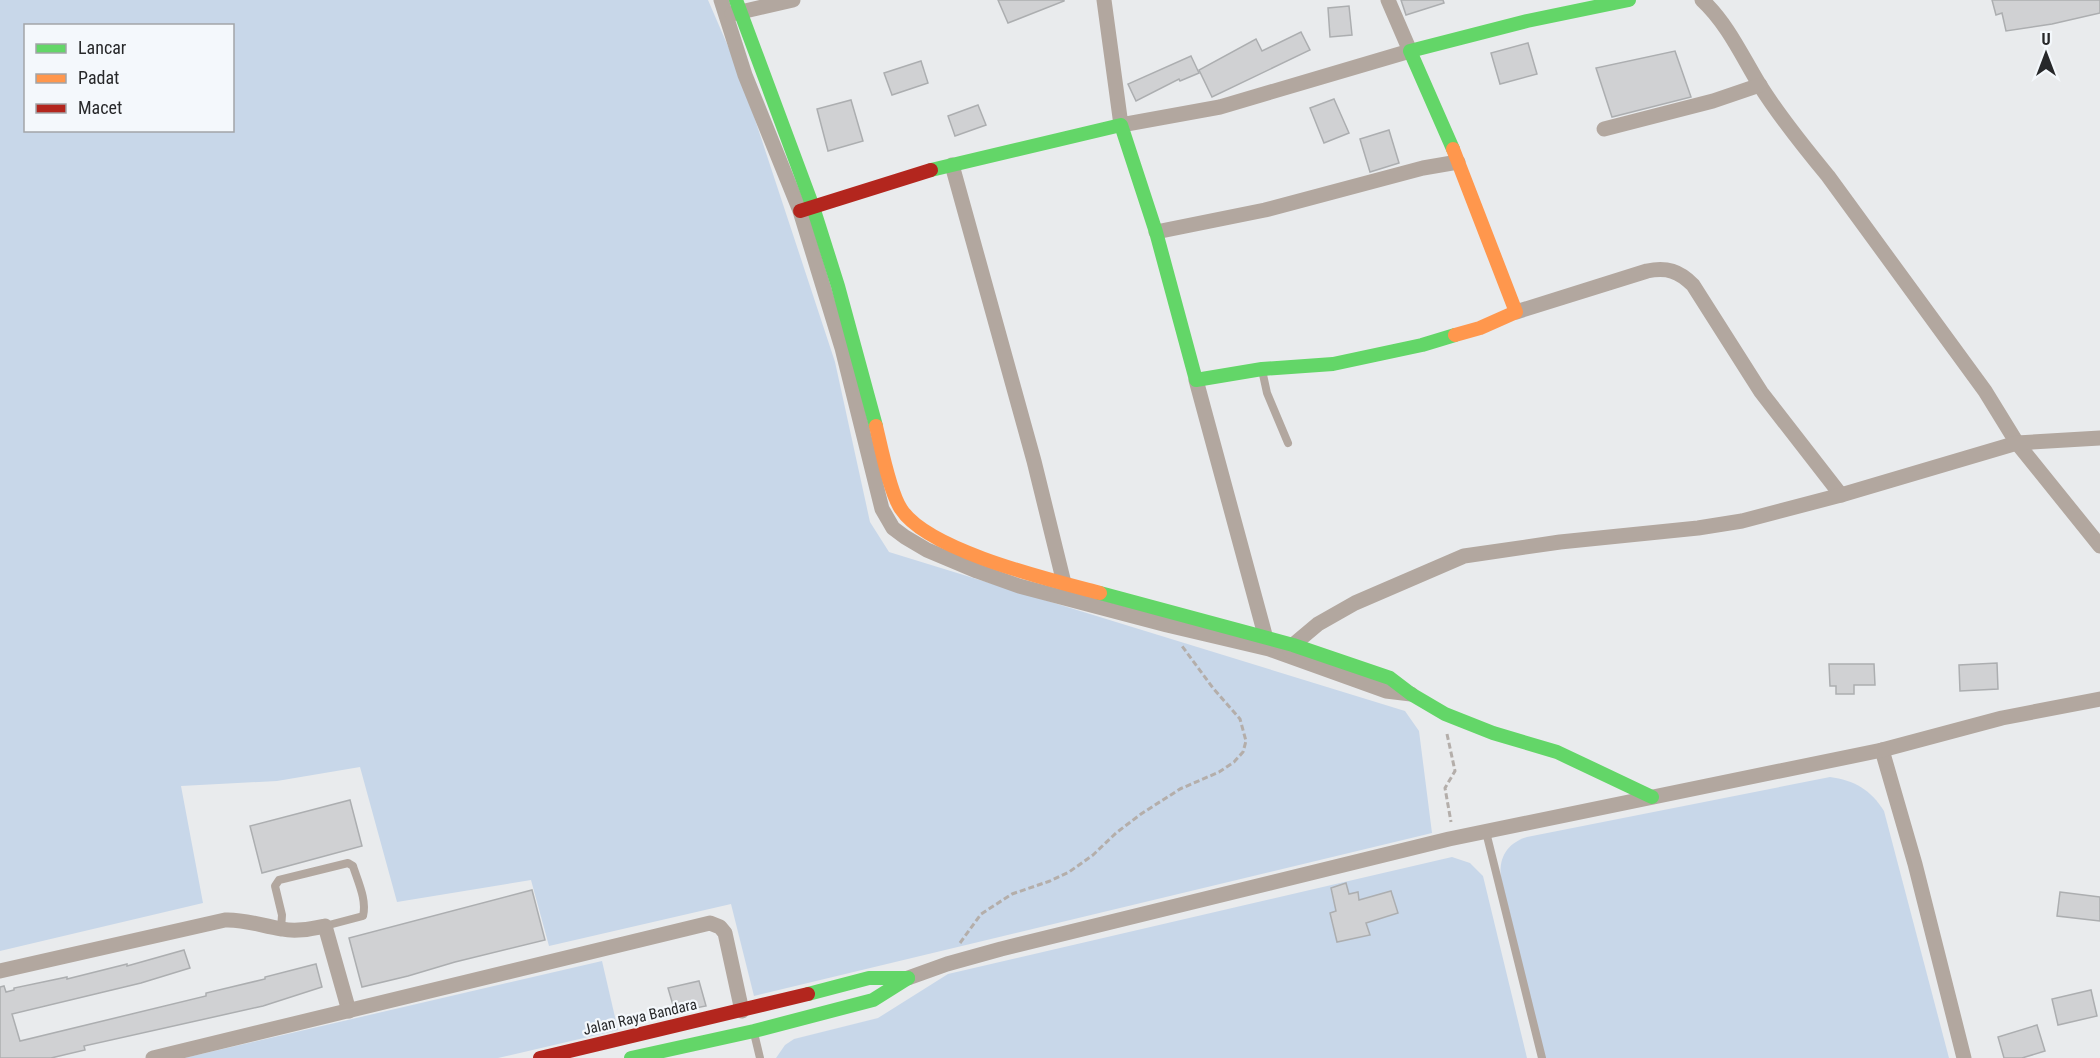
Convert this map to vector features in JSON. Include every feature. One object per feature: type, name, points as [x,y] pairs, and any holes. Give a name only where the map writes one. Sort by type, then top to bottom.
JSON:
[{"type":"street","points":[[721,0],[735,9],[793,0]]},
{"type":"street","points":[[1104,0],[1121,125],[1156,232],[1268,644]]},
{"type":"street","points":[[1388,0],[1458,162],[1516,312]]},
{"type":"street","points":[[807,209],[862,190],[952,165],[1121,125],[1220,107],[1410,51],[1527,21],[1629,0]]},
{"type":"street","points":[[1702,0],[1726,29],[1760,86],[1985,391],[2017,443],[2100,546]]},
{"type":"street","points":[[735,9],[745,75],[807,209],[838,286],[892,490],[899,507],[914,525],[940,540],[1023,573],[1290,650],[1386,691],[1411,694],[1445,714],[1493,734],[1557,752],[1652,798]]},
{"type":"street","points":[[1604,129],[1713,101],[1760,86]]},
{"type":"street","points":[[1156,232],[1264,210],[1423,168],[1458,162]]},
{"type":"street","points":[[952,165],[1034,461],[1064,584]]},
{"type":"street","points":[[807,209],[882,509],[892,528],[927,550],[1019,586],[1167,625],[1268,644]]},
{"type":"street","points":[[1196,380],[1262,369],[1333,364],[1422,345],[1480,328],[1516,312],[1647,271],[1667,269],[1683,276],[1693,285],[1761,392],[1841,495]]},
{"type":"street","points":[[1290,650],[1318,624],[1356,603],[1464,556],[1560,542],[1698,528],[1742,521],[1841,495],[2017,443],[2100,438]]},
{"type":"street","points":[[632,1058],[754,1031],[873,1000],[908,978],[947,964],[1023,943],[1444,840],[1882,750],[2002,718],[2100,699]]},
{"type":"street","points":[[1882,750],[1915,864],[1964,1058]]},
{"type":"street","points":[[0,971],[225,920],[237,919],[300,931],[325,926],[349,1011]]},
{"type":"street","points":[[153,1058],[710,923],[720,927],[725,933],[745,1010],[754,1031]]},
{"type":"street","name":"Jalan Raya Bandara","points":[[540,1058],[869,978],[908,978]]},
{"type":"lane","points":[[1262,369],[1268,393],[1288,443]]},
{"type":"lane","points":[[1486,832],[1542,1058]]},
{"type":"lane","points":[[281,929],[282,915],[274,886],[279,880],[348,863],[353,866],[365,907],[363,916],[325,926]]},
{"type":"lane","points":[[754,1031],[760,1058]]},
{"type":"path","points":[[947,964],[981,914],[1012,894],[1069,872],[1093,855],[1141,814],[1180,789],[1220,772],[1243,752],[1246,741],[1240,719],[1167,625]]},
{"type":"path","points":[[1444,840],[1452,820],[1445,788],[1455,771],[1448,744],[1445,714]]},
{"type":"shaded area","points":[[0,0],[708,0],[740,74],[835,362],[870,522],[889,552],[1405,711],[1419,731],[1432,833],[754,996],[731,904],[549,946],[531,880],[397,902],[360,767],[277,781],[181,786],[203,903],[0,951]]},
{"type":"shaded area","points":[[1830,777],[1861,787],[1884,811],[1949,1058],[1545,1058],[1501,878],[1503,857],[1514,843],[1527,837]]},
{"type":"shaded area","points":[[1452,857],[1470,863],[1483,876],[1527,1058],[776,1058],[785,1045],[794,1039],[878,1018],[948,974]]},
{"type":"shaded area","points":[[602,961],[618,1030],[498,1058],[184,1058]]},
{"type":"building","points":[[998,0],[1064,0],[1064,1],[1008,23]]},
{"type":"building","points":[[1401,0],[1443,0],[1444,3],[1406,15]]},
{"type":"building","points":[[1992,0],[2100,0],[2100,13],[2006,31],[2002,13],[1996,15]]},
{"type":"building","points":[[1349,6],[1352,35],[1330,37],[1328,8]]},
{"type":"building","points":[[1301,32],[1310,50],[1212,97],[1199,70],[1256,39],[1262,51]]},
{"type":"building","points":[[1528,43],[1537,74],[1500,84],[1491,53]]},
{"type":"building","points":[[1675,51],[1691,97],[1612,117],[1596,68]]},
{"type":"building","points":[[1191,56],[1199,73],[1180,81],[1179,79],[1136,101],[1128,84]]},
{"type":"building","points":[[921,61],[928,83],[892,95],[884,73]]},
{"type":"building","points":[[1334,99],[1349,133],[1324,143],[1310,108]]},
{"type":"building","points":[[851,100],[863,141],[828,151],[817,109]]},
{"type":"building","points":[[978,105],[986,125],[955,136],[948,116]]},
{"type":"building","points":[[1389,130],[1399,163],[1370,172],[1360,139]]},
{"type":"building","points":[[1997,663],[1998,689],[1960,691],[1959,665]]},
{"type":"building","points":[[1829,664],[1874,664],[1875,685],[1854,685],[1854,694],[1836,694],[1836,686],[1830,686]]},
{"type":"building","points":[[350,800],[362,846],[262,873],[250,826]]},
{"type":"building","points":[[1346,883],[1349,894],[1358,892],[1359,900],[1391,891],[1398,913],[1366,923],[1370,935],[1337,942],[1330,913],[1336,911],[1331,888]]},
{"type":"building","points":[[532,890],[545,940],[362,987],[349,938]]},
{"type":"building","points":[[2060,892],[2100,897],[2100,921],[2057,916]]},
{"type":"building","points":[[184,950],[190,968],[141,983],[12,1014],[20,1041],[206,996],[206,993],[316,964],[322,987],[263,1006],[84,1046],[85,1050],[51,1058],[0,1058],[0,987],[4,986],[6,992],[14,988],[67,977],[67,979],[127,964],[127,966]]},
{"type":"building","points":[[699,981],[706,1006],[675,1012],[668,988]]},
{"type":"building","points":[[2091,990],[2097,1016],[2058,1025],[2052,999]]},
{"type":"building","points":[[2037,1025],[2045,1051],[2022,1058],[2004,1058],[1998,1037]]},
{"type":"traffic: fast","points":[[736,0],[813,207],[838,286],[876,426]]},
{"type":"traffic: fast","points":[[1453,149],[1410,51],[1527,21],[1629,0]]},
{"type":"traffic: fast","points":[[931,170],[1121,125],[1156,232],[1196,380],[1262,369],[1333,364],[1422,345],[1455,335]]},
{"type":"traffic: fast","points":[[1100,593],[1293,645],[1390,678],[1411,694],[1445,714],[1493,733],[1557,752],[1652,797]]},
{"type":"traffic: fast","points":[[808,994],[869,978],[908,978]]},
{"type":"traffic: fast","points":[[631,1058],[754,1031],[873,1000],[908,978]]},
{"type":"traffic: slow","points":[[1453,149],[1516,312],[1480,328],[1455,335]]},
{"type":"traffic: slow","points":[[876,426],[893,492],[901,509],[915,524],[963,551],[992,562],[1100,593]]},
{"type":"traffic: jam","points":[[800,211],[931,170]]},
{"type":"traffic: jam","points":[[540,1058],[808,994]]}]
